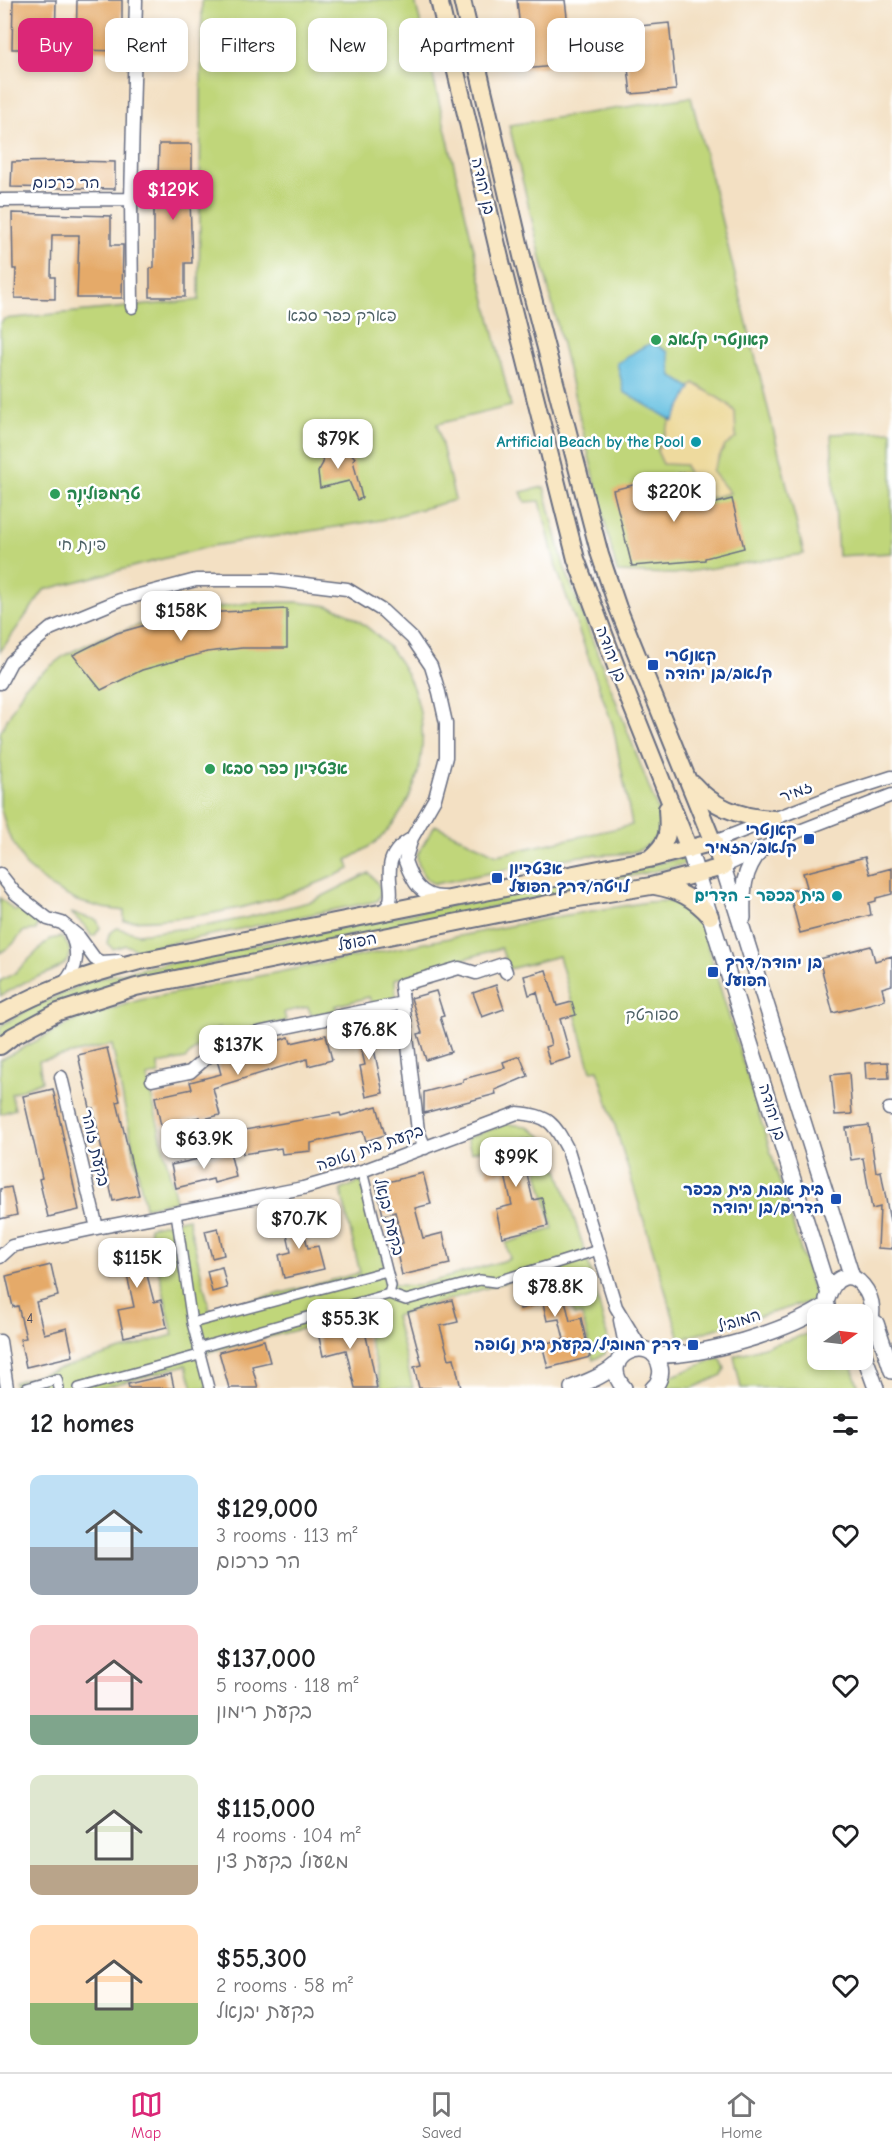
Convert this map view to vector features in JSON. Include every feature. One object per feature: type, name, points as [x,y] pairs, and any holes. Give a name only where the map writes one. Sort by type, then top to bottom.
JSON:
[{"type":"main road","name":"בן יהודה","points":[[439,0],[501,262],[576,560],[689,849]]},
{"type":"main road","name":"בן יהודה","points":[[462,0],[522,256],[600,555],[618,608],[723,867]]},
{"type":"main road","points":[[688,778],[706,796],[737,814],[774,819]]},
{"type":"main road","points":[[649,859],[665,842],[669,830],[666,790]]},
{"type":"main road","name":"הפועל","points":[[0,1014],[39,993],[90,973],[649,859],[714,842]]},
{"type":"main road","name":"הפועל","points":[[0,1046],[13,1036],[58,1012],[136,987],[572,899],[651,886],[723,867]]},
{"type":"main road","points":[[651,886],[674,891],[694,899],[710,916]]},
{"type":"street","points":[[132,307],[131,199],[136,0]]},
{"type":"street","name":"הר כרכום","points":[[0,200],[131,199]]},
{"type":"street","points":[[0,683],[11,662],[50,629],[120,600],[142,594],[196,580],[273,580],[347,590],[383,611],[411,638],[430,666],[446,723],[446,757],[435,798],[412,838],[405,861],[417,886],[425,894],[434,897],[464,896]]},
{"type":"street","name":"זמיר","points":[[714,842],[830,797],[892,777]]},
{"type":"street","points":[[723,867],[834,817],[892,795]]},
{"type":"street","points":[[377,914],[385,910],[392,898],[388,871],[390,862],[403,843],[412,838]]},
{"type":"street","name":"בן יהודה","points":[[689,849],[828,1304]]},
{"type":"street","points":[[744,939],[746,871],[761,849]]},
{"type":"street","name":"בן יהודה","points":[[723,867],[852,1277]]},
{"type":"street","points":[[0,874],[15,893],[48,919],[62,923],[79,937],[90,954],[101,962],[136,962]]},
{"type":"street","points":[[64,983],[73,974],[77,954],[68,928]]},
{"type":"street","points":[[425,1148],[418,1131],[401,985],[459,968],[476,973],[503,964],[506,972]]},
{"type":"street","points":[[152,1080],[190,1072],[198,1068],[228,1040],[403,1003]]},
{"type":"street","name":"בקעת זוהר","points":[[61,1077],[97,1227]]},
{"type":"street","name":"בקעת בית נטופה","points":[[0,1257],[12,1246],[97,1227],[303,1188],[362,1171],[517,1113],[536,1114],[557,1128],[568,1150],[619,1313],[624,1340],[620,1359]]},
{"type":"street","name":"בקעת יבנאל","points":[[362,1171],[391,1286],[389,1294]]},
{"type":"street","points":[[176,1213],[192,1323],[208,1388]]},
{"type":"street","points":[[79,1388],[389,1294],[406,1300],[480,1280],[495,1282],[598,1250]]},
{"type":"street","name":"בקעת יבנאל","points":[[192,1323],[387,1271]]},
{"type":"street","points":[[852,1277],[880,1286],[882,1308],[873,1322]]},
{"type":"street","name":"המוביל","points":[[828,1304],[838,1283],[852,1277]]},
{"type":"street","name":"בקעת בית נטופה","points":[[619,1313],[639,1345],[650,1352]]},
{"type":"street","name":"המוביל","points":[[656,1383],[675,1364],[696,1353],[791,1324],[807,1315]]},
{"type":"street","name":"המוביל","points":[[791,1324],[807,1323]]},
{"type":"street","points":[[873,1335],[892,1371]]},
{"type":"street","points":[[0,1341],[2,1369],[8,1388]]},
{"type":"street","name":"המוביל","points":[[620,1359],[636,1349],[672,1355],[696,1353]]},
{"type":"street","points":[[650,1352],[660,1363],[661,1370],[656,1383]]},
{"type":"street","points":[[620,1359],[618,1378],[623,1387]]},
{"type":"street","points":[[572,1388],[609,1372],[620,1359]]},
{"type":"street","points":[[870,1370],[876,1388]]},
{"type":"street","points":[[27,1388],[57,1379],[59,1388]]},
{"type":"street","points":[[581,1388],[607,1384],[623,1387]]},
{"type":"green space","name":"פארק כפר סבא","points":[[202,0],[415,0],[419,18],[399,18],[399,72],[432,72],[511,406],[437,424],[455,500],[381,520],[212,546],[44,590],[0,652],[0,324],[4,319],[199,300],[201,72],[296,72],[296,18],[202,18]]},
{"type":"green space","name":"קאונטרי קלאב","points":[[691,97],[804,554],[674,574],[617,572],[509,125]]},
{"type":"green space","points":[[892,431],[892,553],[838,556],[831,434]]},
{"type":"green space","points":[[544,487],[564,566],[662,821],[661,825],[651,842],[630,853],[563,859],[435,884],[422,873],[417,855],[435,825],[497,855],[632,825],[613,726],[556,567],[540,501],[525,502],[521,492]]},
{"type":"green space","name":"אצטדיון כפר סבא","points":[[298,602],[341,610],[374,633],[400,663],[412,686],[420,710],[421,760],[414,785],[403,808],[388,830],[374,843],[347,860],[350,869],[295,892],[240,908],[184,917],[124,921],[124,911],[77,901],[51,887],[26,866],[8,833],[0,806],[0,733],[25,686],[65,655],[103,637],[173,614],[247,603]]},
{"type":"green space","points":[[684,858],[685,864],[522,901],[142,978],[93,992],[55,1007],[0,1038],[0,1026],[31,1008],[93,980]]},
{"type":"green space","points":[[369,873],[380,890],[377,901],[137,950],[126,945],[113,949],[107,943],[109,934],[117,928],[138,934],[211,925],[313,901]]},
{"type":"green space","points":[[0,898],[15,911],[23,908],[29,912],[36,920],[37,927],[36,930],[24,931],[12,945],[0,953]]},
{"type":"green space","name":"ספורטק","points":[[666,901],[679,904],[700,922],[816,1300],[680,1339],[598,1070],[591,1071],[559,956],[509,969],[501,948],[395,979],[396,995],[386,1002],[372,1005],[369,997],[335,1006],[337,1011],[311,1015],[308,1007],[284,1012],[286,1021],[226,1033],[219,1027],[185,1059],[158,1064],[159,1074],[147,1077],[176,1201],[145,1207],[112,1045],[39,1061],[42,1081],[11,1094],[15,1109],[0,1114],[0,1060],[78,1019],[140,1000],[555,917]]},
{"type":"green space","points":[[71,913],[97,920],[100,928],[95,935],[91,936],[86,927]]},
{"type":"green space","points":[[61,937],[68,946],[70,954],[67,961],[60,967],[0,996],[0,981],[15,973],[50,939]]},
{"type":"green space","points":[[506,1124],[527,1126],[549,1142],[587,1258],[608,1339],[605,1354],[593,1360],[582,1315],[574,1315],[561,1265],[395,1316],[413,1388],[382,1388],[362,1314],[208,1352],[204,1356],[213,1388],[193,1388],[186,1365],[102,1388],[15,1388],[14,1382],[173,1335],[149,1227],[188,1218],[210,1311],[360,1273],[341,1190],[361,1181],[389,1279],[396,1285],[417,1286],[510,1259],[506,1243],[553,1229],[529,1137],[471,1152],[467,1138]]},
{"type":"green space","points":[[807,1334],[807,1370],[853,1370],[859,1388],[741,1388],[734,1356]]},
{"type":"green space","points":[[717,1358],[721,1359],[725,1369],[722,1375],[693,1388],[663,1388],[670,1377]]},
{"type":"sand","name":"Artificial Beach by the Pool","points":[[694,383],[728,404],[735,412],[736,438],[725,446],[712,471],[730,493],[697,501],[685,465],[663,464],[657,451],[676,407]]},
{"type":"water","points":[[653,343],[668,352],[672,376],[691,388],[673,421],[624,392],[617,363]]},
{"type":"building","points":[[13,0],[56,0],[56,18],[18,18],[18,49],[12,49]]},
{"type":"building","points":[[77,0],[122,0],[122,18],[105,18],[105,51],[93,50],[93,18],[77,18]]},
{"type":"building","points":[[517,0],[565,0],[567,18],[547,18],[547,67],[535,68],[535,18],[519,18]]},
{"type":"building","points":[[669,23],[676,90],[631,94],[628,72],[645,72],[645,25]]},
{"type":"building","points":[[159,144],[192,144],[195,198],[190,198],[192,263],[185,263],[185,297],[150,297],[150,268],[154,268],[154,205],[157,205]]},
{"type":"building","points":[[12,162],[115,162],[115,189],[11,187]]},
{"type":"building","points":[[12,213],[111,216],[111,245],[123,245],[122,298],[77,298],[79,235],[52,235],[51,277],[55,277],[55,299],[15,298],[16,269],[13,269]]},
{"type":"building","points":[[332,448],[350,452],[355,458],[353,460],[362,498],[357,500],[349,481],[320,488],[318,472],[323,463],[320,449]]},
{"type":"building","points":[[684,472],[693,509],[732,499],[744,548],[705,558],[705,560],[632,566],[613,490]]},
{"type":"building","points":[[287,609],[287,648],[242,648],[207,652],[142,670],[101,690],[73,655],[117,633],[174,617],[201,613]]},
{"type":"building","name":"בית בכפר - הדרים","points":[[865,857],[870,874],[892,868],[892,894],[876,898],[876,901],[869,903],[871,915],[800,933],[789,891],[807,887],[803,873]]},
{"type":"building","points":[[871,946],[875,961],[892,956],[892,985],[882,988],[885,1000],[833,1013],[819,959]]},
{"type":"building","points":[[546,970],[557,1006],[572,1002],[576,1015],[560,1019],[571,1058],[550,1064],[545,1047],[551,1045],[537,992],[529,995],[524,976]]},
{"type":"building","points":[[496,985],[504,1009],[482,1017],[473,993]]},
{"type":"building","points":[[436,991],[444,1016],[440,1017],[451,1052],[426,1060],[418,1034],[422,1033],[411,998]]},
{"type":"building","points":[[371,1023],[383,1093],[366,1097],[360,1066],[365,1065],[356,1026]]},
{"type":"building","points":[[326,1035],[332,1060],[308,1066],[307,1059],[213,1088],[220,1115],[161,1126],[155,1097],[192,1089],[190,1082],[221,1074],[217,1060],[220,1057],[289,1037],[291,1043]]},
{"type":"building","points":[[107,1048],[139,1195],[113,1201],[93,1108],[90,1108],[78,1055]]},
{"type":"building","points":[[520,1056],[528,1076],[495,1090],[496,1094],[424,1113],[424,1092],[505,1068],[503,1062]]},
{"type":"building","points":[[888,1062],[889,1078],[866,1079],[865,1063]]},
{"type":"building","points":[[849,1073],[852,1114],[835,1115],[831,1075]]},
{"type":"building","points":[[53,1089],[79,1210],[48,1217],[39,1179],[42,1178],[23,1096]]},
{"type":"building","points":[[377,1106],[385,1135],[366,1141],[363,1131],[311,1143],[311,1151],[282,1154],[281,1148],[243,1154],[239,1131],[340,1113],[341,1116]]},
{"type":"building","points":[[869,1125],[876,1172],[881,1171],[890,1222],[892,1222],[892,1249],[878,1248],[880,1207],[872,1209],[863,1158],[851,1160],[846,1128]]},
{"type":"building","points":[[528,1139],[534,1164],[525,1166],[533,1200],[542,1198],[548,1226],[502,1237],[496,1209],[512,1205],[504,1171],[488,1175],[483,1150]]},
{"type":"building","points":[[230,1152],[236,1177],[214,1183],[213,1179],[176,1188],[171,1165]]},
{"type":"building","points":[[423,1173],[431,1204],[415,1208],[423,1238],[443,1233],[450,1264],[402,1275],[395,1245],[403,1243],[395,1212],[383,1215],[376,1185]]},
{"type":"building","points":[[11,1187],[17,1215],[0,1219],[0,1189]]},
{"type":"building","points":[[299,1212],[308,1248],[318,1246],[324,1269],[284,1278],[279,1255],[291,1252],[283,1216]]},
{"type":"building","points":[[218,1228],[224,1255],[212,1258],[205,1231]]},
{"type":"building","points":[[146,1240],[152,1269],[146,1271],[154,1302],[161,1300],[167,1327],[124,1337],[118,1310],[134,1307],[127,1275],[112,1279],[105,1250]]},
{"type":"building","points":[[51,1265],[58,1296],[36,1302],[44,1334],[67,1328],[73,1356],[26,1367],[20,1339],[26,1338],[18,1306],[13,1307],[6,1276]]},
{"type":"building","points":[[222,1267],[227,1288],[212,1292],[207,1271]]},
{"type":"building","points":[[558,1271],[570,1321],[581,1318],[590,1357],[548,1368],[542,1344],[564,1339],[559,1319],[547,1321],[543,1303],[520,1309],[514,1283]]},
{"type":"building","points":[[452,1300],[458,1322],[440,1326],[449,1359],[454,1358],[461,1388],[419,1388],[414,1367],[422,1365],[408,1312]]},
{"type":"building","points":[[362,1318],[377,1388],[355,1388],[346,1350],[323,1356],[317,1328]]},
{"type":"building","points":[[264,1340],[270,1362],[252,1366],[258,1388],[229,1388],[219,1352]]},
{"type":"building","points":[[171,1374],[174,1388],[129,1388],[128,1384]]},
{"type":"place","name":"קאונטרי קלאב","points":[[656,340]]},
{"type":"place","name":"Artificial Beach by the Pool","points":[[696,442]]},
{"type":"place","name":"טרַמפּוֹלִינָה","points":[[55,494]]},
{"type":"place","name":"קאנטרי קלאב/בן יהודה","points":[[653,665]]},
{"type":"place","name":"אצטדיון כפר סבא","points":[[210,769]]},
{"type":"place","name":"קאנטרי קלאב/הזמיר","points":[[809,839]]},
{"type":"place","name":"אצטדיון לויטה/דרך הפועל","points":[[497,878]]},
{"type":"place","name":"בית בכפר - הדרים","points":[[837,896]]},
{"type":"place","name":"בן יהודה/דרך הפועל","points":[[713,972]]},
{"type":"place","name":"בית אבות בית בכפר הדרים/בן יהודה","points":[[836,1199]]},
{"type":"place","name":"דרך המוביל/בקעת בית נטופה","points":[[693,1345]]},
{"type":"park label","name":"פינת חי","points":[[82,545]]}]
